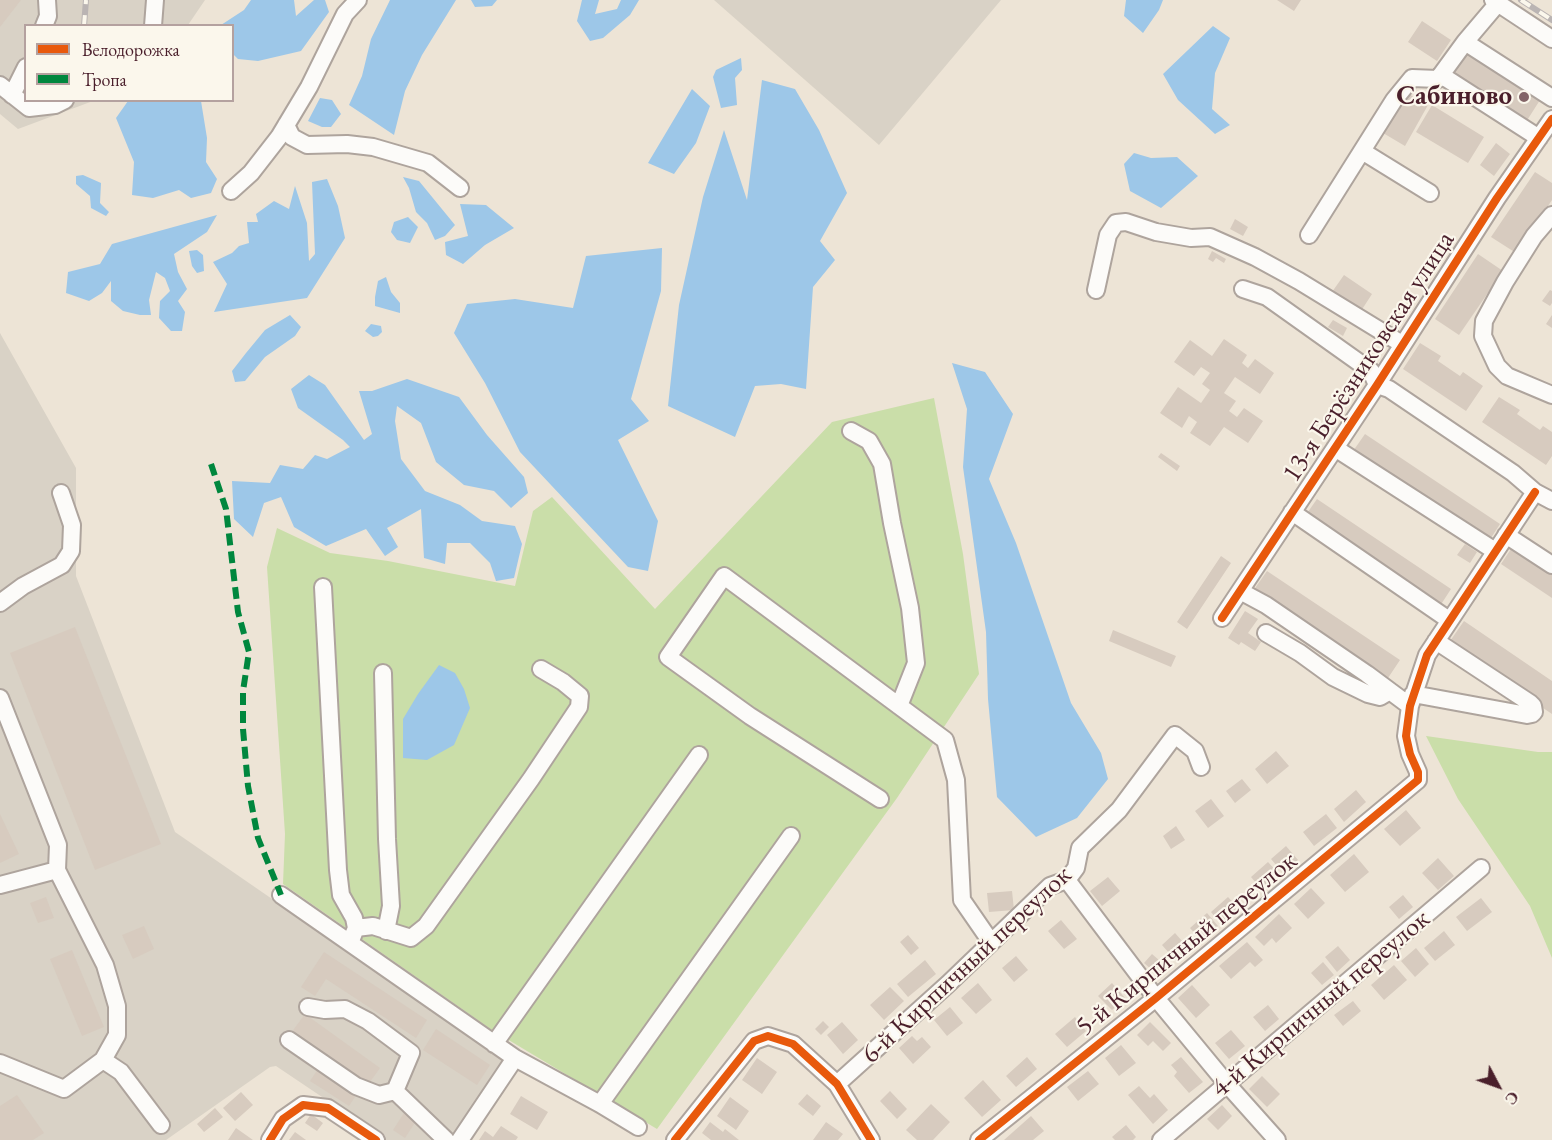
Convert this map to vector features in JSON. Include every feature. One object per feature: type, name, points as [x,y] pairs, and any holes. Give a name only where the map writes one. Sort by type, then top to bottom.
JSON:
[{"type":"street","points":[[45,24],[48,16],[47,0]]},
{"type":"street","points":[[153,24],[156,0]]},
{"type":"street","points":[[231,192],[251,173],[286,125],[309,87],[345,14],[358,0]]},
{"type":"street","points":[[1309,236],[1394,100],[1412,78],[1438,79],[1496,2],[1552,39]]},
{"type":"street","points":[[1465,42],[1552,98]]},
{"type":"street","points":[[24,69],[6,90],[29,108],[56,105],[61,102]]},
{"type":"street","points":[[1441,75],[1539,138]]},
{"type":"street","name":"13-я Берёзниковская улица","points":[[1222,618],[1552,119]]},
{"type":"street","points":[[286,125],[292,136],[307,145],[347,144],[373,147],[429,163],[460,188]]},
{"type":"street","points":[[1362,151],[1430,193]]},
{"type":"street","points":[[1552,215],[1534,236],[1505,282],[1484,321],[1483,336],[1497,366],[1507,376],[1552,395]]},
{"type":"street","points":[[1096,290],[1108,235],[1116,223],[1126,222],[1156,232],[1191,238],[1210,237],[1255,257],[1299,281],[1402,344]]},
{"type":"street","points":[[1243,289],[1267,297],[1371,371],[1377,385],[1389,389],[1513,473],[1535,492],[1552,501]]},
{"type":"street","points":[[851,431],[869,441],[882,464],[910,608],[916,663],[899,706]]},
{"type":"street","points":[[1335,448],[1495,551]]},
{"type":"street","points":[[1412,700],[1426,655],[1535,492]]},
{"type":"street","points":[[0,603],[23,586],[62,565],[71,551],[72,525],[62,493]]},
{"type":"street","points":[[1292,512],[1449,620]]},
{"type":"street","points":[[1506,535],[1552,565]]},
{"type":"street","points":[[880,799],[750,716],[668,657],[724,576],[945,740],[956,780],[962,900],[991,942]]},
{"type":"street","points":[[323,587],[340,895],[354,918],[353,935]]},
{"type":"street","points":[[1240,591],[1266,605],[1390,691],[1412,700],[1527,715],[1534,712],[1530,702],[1436,641]]},
{"type":"street","points":[[1266,633],[1300,653],[1333,677],[1368,694],[1380,697],[1390,691]]},
{"type":"street","points":[[353,935],[373,926],[411,938],[426,926],[531,779],[579,707],[580,696],[563,682],[541,669]]},
{"type":"street","points":[[383,673],[391,906],[386,931]]},
{"type":"street","points":[[0,698],[58,845],[57,870],[105,965],[117,1006],[117,1035],[103,1060],[64,1089],[0,1063]]},
{"type":"street","name":"5-й Кирпичный переулок","points":[[979,1140],[1156,998],[1416,782],[1419,777],[1418,772],[1410,754],[1406,736],[1412,700]]},
{"type":"street","name":"6-й Кирпичный переулок","points":[[837,1084],[948,984],[1050,886],[1067,880],[1076,868],[1080,848],[1119,810],[1175,735],[1195,751],[1202,767]]},
{"type":"street","points":[[494,1044],[699,755]]},
{"type":"street","points":[[600,1104],[791,836]]},
{"type":"street","name":"4-й Кирпичный переулок","points":[[1161,1140],[1481,868]]},
{"type":"street","points":[[0,885],[57,870]]},
{"type":"street","points":[[1067,880],[1156,998],[1276,1140]]},
{"type":"street","points":[[282,895],[353,935],[515,1058],[638,1127]]},
{"type":"street","points":[[289,1040],[356,1086],[380,1095],[395,1090],[411,1053],[368,1021],[345,1009],[325,1010],[308,1007]]},
{"type":"street","points":[[675,1140],[754,1041],[768,1036],[793,1044],[837,1084],[870,1140]]},
{"type":"street","points":[[460,1140],[515,1058]]},
{"type":"street","points":[[103,1060],[122,1072],[161,1125]]},
{"type":"street","points":[[395,1090],[446,1140]]},
{"type":"street","points":[[270,1140],[284,1119],[303,1105],[328,1108],[376,1140]]},
{"type":"shaded area","points":[[0,0],[205,0],[189,24],[24,24],[24,102],[90,102],[18,129],[0,114]]},
{"type":"shaded area","points":[[714,0],[1001,0],[879,145]]},
{"type":"shaded area","points":[[0,333],[76,468],[76,576],[175,832],[507,1061],[455,1140],[386,1140],[276,1066],[270,1067],[166,1140],[0,1140]]},
{"type":"green space","points":[[934,398],[963,554],[979,674],[897,798],[657,1129],[492,1030],[283,884],[285,834],[267,567],[277,528],[330,553],[388,561],[515,586],[533,511],[552,497],[655,609],[832,422]]},
{"type":"green space","points":[[1426,736],[1552,752],[1552,958],[1530,906],[1458,799]]},
{"type":"water","points":[[251,0],[294,0],[296,16],[314,0],[325,0],[329,12],[301,51],[258,61],[238,59],[234,55],[234,24],[223,24],[244,10]]},
{"type":"water","points":[[390,0],[456,0],[422,55],[405,91],[394,135],[349,105],[362,76],[371,39]]},
{"type":"water","points":[[471,0],[497,0],[492,6],[475,7]]},
{"type":"water","points":[[582,0],[599,0],[595,14],[617,9],[621,0],[639,0],[630,15],[603,38],[590,41],[577,21]]},
{"type":"water","points":[[1126,0],[1163,0],[1143,33],[1124,16]]},
{"type":"water","points":[[1213,26],[1230,38],[1215,73],[1212,109],[1230,125],[1215,134],[1178,100],[1163,74]]},
{"type":"water","points":[[741,58],[742,70],[735,78],[737,105],[721,108],[713,77],[716,70]]},
{"type":"water","points":[[762,80],[795,89],[819,130],[847,193],[820,241],[835,260],[813,287],[806,389],[781,384],[755,386],[735,437],[668,406],[679,305],[703,197],[724,130],[747,200]]},
{"type":"water","points":[[692,89],[710,106],[696,143],[674,174],[648,163]]},
{"type":"water","points":[[320,98],[332,100],[341,114],[331,127],[322,127],[308,121]]},
{"type":"water","points":[[127,102],[201,102],[207,138],[206,162],[217,179],[211,193],[191,198],[179,190],[153,198],[132,195],[134,162],[116,118]]},
{"type":"water","points":[[1134,153],[1151,158],[1177,157],[1198,176],[1161,208],[1130,191],[1124,164]]},
{"type":"water","points":[[83,175],[101,183],[100,203],[109,212],[106,216],[91,208],[90,196],[76,184],[76,176]]},
{"type":"water","points":[[403,177],[419,181],[455,225],[445,236],[435,240],[427,223],[416,212]]},
{"type":"water","points":[[327,179],[338,206],[345,238],[307,298],[214,312],[227,284],[213,262],[232,253],[239,246],[249,243],[247,222],[258,222],[256,214],[274,201],[289,209],[295,186],[307,223],[309,261],[315,254],[312,182]]},
{"type":"water","points":[[460,204],[486,205],[514,228],[485,245],[463,264],[446,255],[445,242],[468,236]]},
{"type":"water","points":[[217,215],[207,232],[174,254],[178,272],[187,289],[178,301],[185,312],[182,331],[171,331],[159,318],[160,301],[170,291],[165,278],[156,272],[149,300],[151,315],[123,311],[111,301],[111,281],[102,293],[89,301],[66,293],[68,272],[100,264],[112,244]]},
{"type":"water","points":[[408,217],[418,227],[410,243],[397,240],[391,232],[394,222]]},
{"type":"water","points":[[662,248],[661,291],[631,399],[649,421],[618,440],[658,521],[648,571],[628,567],[520,452],[485,383],[454,333],[467,304],[515,299],[573,308],[586,256]]},
{"type":"water","points":[[197,250],[203,255],[204,271],[197,273],[192,266],[189,251]]},
{"type":"water","points":[[386,277],[391,292],[400,303],[400,313],[375,306],[378,281]]},
{"type":"water","points":[[290,315],[301,327],[295,336],[265,357],[245,381],[235,382],[232,371],[246,353],[265,330]]},
{"type":"water","points":[[371,324],[381,326],[382,332],[378,336],[373,337],[365,331]]},
{"type":"water","points":[[952,363],[985,372],[1013,414],[989,479],[1016,543],[1071,703],[1101,753],[1108,779],[1077,818],[1036,837],[997,797],[988,699],[986,632],[963,467],[967,409]]},
{"type":"water","points":[[309,375],[325,385],[364,440],[372,434],[359,391],[372,391],[407,379],[459,397],[487,435],[524,477],[528,493],[511,508],[494,491],[464,485],[436,462],[421,423],[397,406],[395,421],[401,459],[425,491],[460,505],[482,521],[515,526],[522,544],[514,578],[496,581],[490,563],[470,543],[447,543],[445,564],[424,558],[421,509],[387,528],[398,547],[385,556],[366,529],[326,546],[294,527],[281,497],[264,503],[253,537],[234,519],[232,481],[270,483],[280,465],[303,469],[315,455],[327,459],[350,447],[298,408],[291,389]]},
{"type":"water","points":[[439,665],[455,673],[464,689],[470,708],[454,745],[427,760],[403,758],[403,719]]},
{"type":"building","points":[[0,0],[21,0],[0,27]]},
{"type":"building","points":[[1277,0],[1301,0],[1294,11]]},
{"type":"building","points":[[1422,21],[1451,40],[1437,61],[1408,42]]},
{"type":"building","points":[[1466,51],[1540,100],[1526,122],[1452,73]]},
{"type":"building","points":[[1407,93],[1428,105],[1405,146],[1383,133]]},
{"type":"building","points":[[1432,105],[1484,137],[1468,163],[1416,132]]},
{"type":"building","points":[[1496,143],[1510,154],[1494,176],[1480,165]]},
{"type":"building","points":[[1535,172],[1552,183],[1552,200],[1516,253],[1491,237]]},
{"type":"building","points":[[1235,219],[1248,227],[1243,236],[1230,229]]},
{"type":"building","points":[[1212,251],[1226,259],[1224,263],[1216,258],[1213,262],[1208,259]]},
{"type":"building","points":[[1478,254],[1503,271],[1459,335],[1435,319]]},
{"type":"building","points":[[1344,275],[1372,294],[1361,311],[1332,292]]},
{"type":"building","points":[[1550,290],[1552,291],[1552,303],[1550,306],[1542,301]]},
{"type":"building","points":[[1552,315],[1552,328],[1546,324]]},
{"type":"building","points":[[1333,320],[1347,328],[1343,336],[1328,327]]},
{"type":"building","points":[[1224,339],[1247,355],[1242,363],[1248,368],[1255,359],[1274,373],[1260,394],[1235,377],[1224,393],[1236,401],[1229,411],[1237,417],[1244,408],[1263,421],[1248,443],[1224,427],[1210,446],[1190,433],[1197,422],[1189,416],[1182,428],[1160,413],[1178,387],[1201,403],[1210,390],[1202,384],[1210,373],[1201,367],[1194,376],[1174,362],[1190,340],[1212,356]]},
{"type":"building","points":[[1420,343],[1441,356],[1438,361],[1460,376],[1463,372],[1483,386],[1466,411],[1403,369]]},
{"type":"building","points":[[1499,397],[1520,410],[1517,414],[1540,430],[1543,426],[1552,432],[1552,456],[1546,465],[1482,422]]},
{"type":"building","points":[[1365,434],[1500,524],[1487,544],[1351,454]]},
{"type":"building","points":[[1161,453],[1180,466],[1177,471],[1158,457]]},
{"type":"building","points":[[1317,499],[1451,589],[1438,609],[1303,519]]},
{"type":"building","points":[[1515,543],[1552,568],[1552,598],[1501,564]]},
{"type":"building","points":[[1465,544],[1477,552],[1470,563],[1457,555]]},
{"type":"building","points":[[1221,556],[1231,563],[1187,629],[1177,622]]},
{"type":"building","points":[[1267,571],[1400,660],[1386,681],[1253,591]]},
{"type":"building","points":[[1245,611],[1258,619],[1248,633],[1261,642],[1255,651],[1241,642],[1239,645],[1228,638]]},
{"type":"building","points":[[1464,621],[1552,681],[1552,714],[1448,644]]},
{"type":"building","points":[[75,627],[161,844],[95,870],[10,653]]},
{"type":"building","points":[[1113,630],[1176,656],[1171,667],[1109,641]]},
{"type":"building","points":[[1276,751],[1289,766],[1267,784],[1255,769]]},
{"type":"building","points":[[1242,779],[1251,790],[1235,803],[1226,791]]},
{"type":"building","points":[[1356,790],[1366,802],[1344,822],[1334,809]]},
{"type":"building","points":[[1211,799],[1224,816],[1208,828],[1195,811]]},
{"type":"building","points":[[1406,810],[1421,828],[1400,846],[1384,829]]},
{"type":"building","points":[[0,814],[19,854],[0,863]]},
{"type":"building","points":[[1326,814],[1337,828],[1314,846],[1303,832]]},
{"type":"building","points":[[1176,826],[1185,840],[1171,849],[1163,836]]},
{"type":"building","points":[[1286,846],[1298,860],[1282,872],[1271,859]]},
{"type":"building","points":[[1354,854],[1369,872],[1345,892],[1330,875]]},
{"type":"building","points":[[1438,858],[1454,876],[1438,890],[1422,873]]},
{"type":"building","points":[[1268,862],[1279,874],[1261,889],[1251,877]]},
{"type":"building","points":[[1108,877],[1120,891],[1102,906],[1090,891]]},
{"type":"building","points":[[1311,888],[1325,903],[1308,919],[1294,904]]},
{"type":"building","points":[[1012,891],[1014,910],[989,912],[987,893]]},
{"type":"building","points":[[1403,895],[1413,907],[1399,919],[1389,907]]},
{"type":"building","points":[[46,897],[54,918],[38,923],[30,903]]},
{"type":"building","points":[[1228,897],[1238,908],[1221,924],[1211,912]]},
{"type":"building","points":[[1481,898],[1492,912],[1467,931],[1456,917]]},
{"type":"building","points":[[1207,913],[1218,926],[1201,941],[1190,928]]},
{"type":"building","points":[[1279,914],[1292,928],[1276,943],[1272,938],[1264,946],[1255,937]]},
{"type":"building","points":[[1061,920],[1077,939],[1064,949],[1048,931]]},
{"type":"building","points":[[144,926],[154,949],[133,959],[122,935]]},
{"type":"building","points":[[1444,931],[1455,945],[1435,961],[1424,948]]},
{"type":"building","points":[[1175,933],[1189,949],[1176,961],[1162,945]]},
{"type":"building","points":[[908,935],[919,948],[911,955],[900,942]]},
{"type":"building","points":[[1247,942],[1263,960],[1255,967],[1250,962],[1231,979],[1219,966]]},
{"type":"building","points":[[1338,946],[1350,960],[1337,972],[1325,957]]},
{"type":"building","points":[[1416,948],[1429,964],[1415,977],[1401,961]]},
{"type":"building","points":[[72,950],[104,1027],[82,1036],[50,959]]},
{"type":"building","points":[[324,952],[427,1020],[416,1038],[326,979],[315,996],[301,987]]},
{"type":"building","points":[[1152,954],[1167,967],[1159,976],[1144,963]]},
{"type":"building","points":[[1016,956],[1028,970],[1014,982],[1002,968]]},
{"type":"building","points":[[925,960],[936,974],[908,997],[897,984]]},
{"type":"building","points":[[1323,962],[1334,975],[1322,985],[1311,973]]},
{"type":"building","points":[[1394,965],[1407,980],[1384,1000],[1371,985]]},
{"type":"building","points":[[978,983],[992,1000],[976,1014],[961,998]]},
{"type":"building","points":[[1112,983],[1125,998],[1112,1010],[1098,996]]},
{"type":"building","points":[[1192,985],[1210,1005],[1196,1018],[1178,998]]},
{"type":"building","points":[[890,987],[904,1001],[884,1020],[870,1005]]},
{"type":"building","points":[[1353,1001],[1361,1011],[1343,1026],[1334,1015]]},
{"type":"building","points":[[1268,1005],[1279,1019],[1265,1031],[1253,1017]]},
{"type":"building","points":[[950,1007],[963,1023],[947,1036],[934,1020]]},
{"type":"building","points":[[305,1014],[380,1068],[367,1086],[291,1033]]},
{"type":"building","points":[[1075,1017],[1086,1031],[1067,1047],[1055,1034]]},
{"type":"building","points":[[823,1021],[829,1027],[821,1035],[815,1029]]},
{"type":"building","points":[[842,1022],[858,1040],[843,1054],[827,1035]]},
{"type":"building","points":[[1150,1022],[1171,1043],[1163,1051],[1153,1041],[1148,1046],[1137,1035]]},
{"type":"building","points":[[436,1029],[490,1065],[477,1085],[423,1050]]},
{"type":"building","points":[[1231,1030],[1245,1046],[1229,1059],[1215,1043]]},
{"type":"building","points":[[912,1036],[917,1041],[922,1037],[931,1047],[913,1064],[899,1048]]},
{"type":"building","points":[[1121,1045],[1136,1063],[1119,1076],[1105,1058]]},
{"type":"building","points":[[1027,1057],[1037,1069],[1016,1087],[1006,1076]]},
{"type":"building","points":[[1181,1057],[1203,1082],[1189,1093],[1174,1076],[1177,1072],[1171,1065]]},
{"type":"building","points":[[757,1058],[777,1072],[762,1094],[742,1080]]},
{"type":"building","points":[[318,1069],[357,1094],[349,1106],[310,1081]]},
{"type":"building","points":[[1088,1071],[1099,1084],[1078,1101],[1067,1087]]},
{"type":"building","points":[[1262,1076],[1280,1094],[1267,1107],[1249,1089]]},
{"type":"building","points":[[983,1080],[1001,1100],[982,1117],[964,1098]]},
{"type":"building","points":[[1139,1086],[1150,1098],[1154,1094],[1168,1110],[1153,1124],[1128,1095]]},
{"type":"building","points":[[890,1091],[907,1109],[897,1119],[880,1101]]},
{"type":"building","points":[[241,1092],[253,1105],[235,1121],[223,1108]]},
{"type":"building","points":[[807,1094],[821,1106],[813,1116],[798,1104]]},
{"type":"building","points":[[17,1095],[44,1133],[33,1140],[0,1140],[0,1106]]},
{"type":"building","points":[[521,1096],[548,1112],[537,1130],[510,1114]]},
{"type":"building","points":[[730,1097],[749,1111],[736,1130],[717,1116]]},
{"type":"building","points":[[931,1104],[950,1122],[933,1140],[917,1140],[906,1130]]},
{"type":"building","points":[[1222,1105],[1232,1116],[1218,1130],[1207,1119]]},
{"type":"building","points":[[215,1108],[223,1117],[204,1132],[197,1124]]},
{"type":"building","points":[[404,1113],[416,1121],[405,1138],[393,1130]]},
{"type":"building","points":[[311,1114],[323,1123],[317,1131],[305,1123]]},
{"type":"building","points":[[1031,1116],[1044,1131],[1033,1140],[1004,1140]]},
{"type":"building","points":[[710,1122],[723,1132],[725,1129],[739,1140],[711,1140],[702,1133]]},
{"type":"building","points":[[826,1122],[843,1134],[838,1140],[813,1140]]},
{"type":"building","points":[[1126,1125],[1136,1137],[1133,1140],[1115,1140],[1112,1137]]},
{"type":"building","points":[[501,1126],[518,1137],[516,1140],[479,1140],[485,1131],[493,1137]]},
{"type":"building","points":[[236,1128],[253,1140],[228,1140]]},
{"type":"building","points":[[295,1132],[306,1140],[289,1140]]},
{"type":"railway","points":[[84,24],[86,0]]},
{"type":"railway","points":[[1521,0],[1552,20]]},
{"type":"marked path","points":[[211,464],[226,509],[238,612],[249,652],[243,691],[243,729],[248,786],[258,838],[281,895]]},
{"type":"cycle path","points":[[1222,618],[1377,385],[1497,198],[1552,119]]},
{"type":"cycle path","points":[[979,1140],[1156,998],[1418,780],[1418,772],[1410,754],[1406,736],[1410,706],[1427,655],[1535,492]]},
{"type":"cycle path","points":[[675,1140],[754,1041],[768,1036],[793,1044],[837,1084],[871,1140]]},
{"type":"cycle path","points":[[270,1140],[283,1119],[303,1105],[328,1108],[376,1140]]},
{"type":"place","name":"Сабиново","points":[[1524,97]]}]
